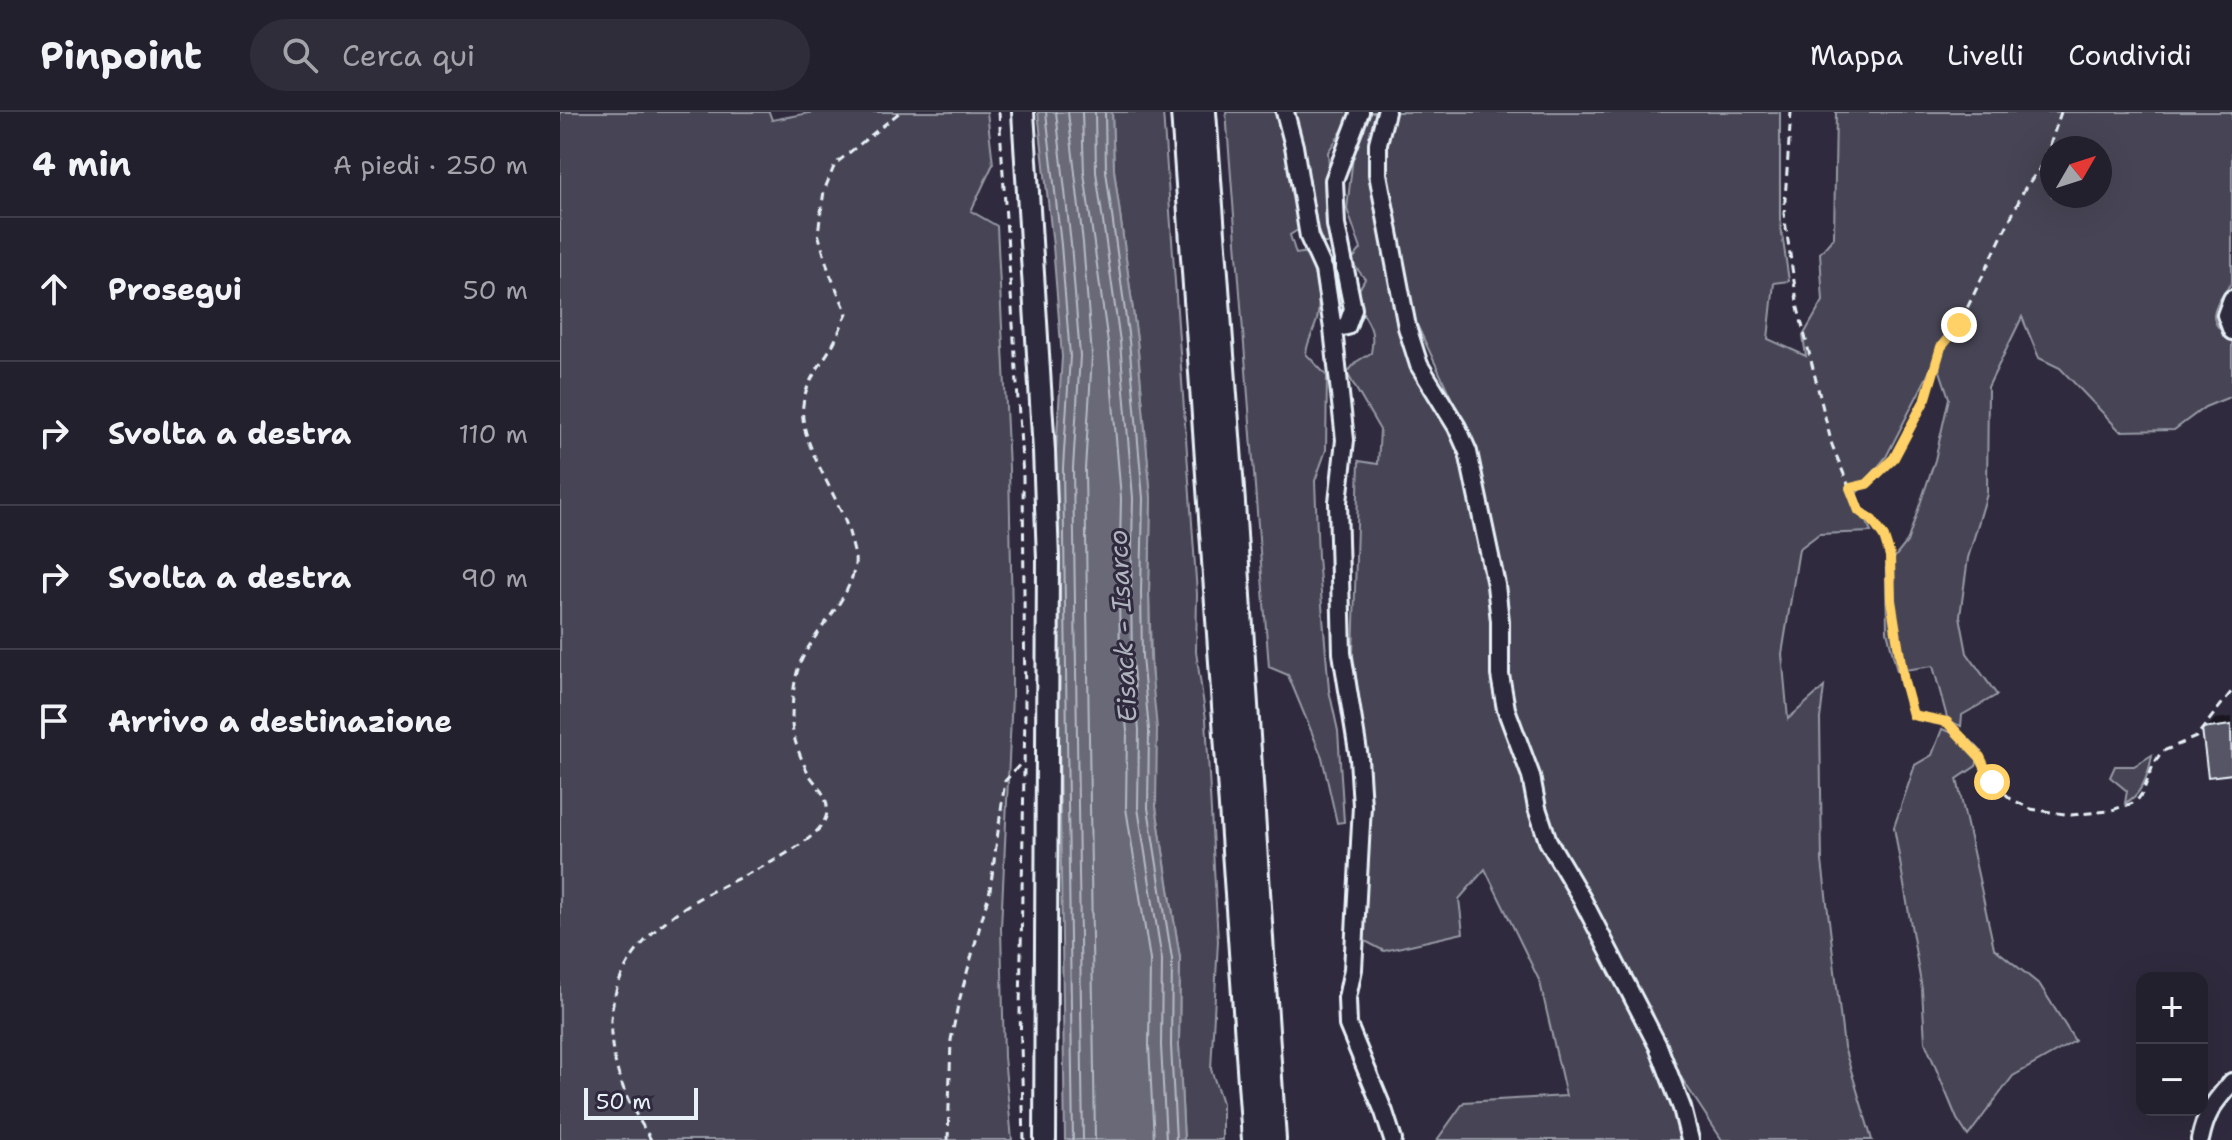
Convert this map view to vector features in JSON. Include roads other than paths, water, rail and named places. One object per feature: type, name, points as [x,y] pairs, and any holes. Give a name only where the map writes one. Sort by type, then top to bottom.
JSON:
[{"type":"highway","points":[[1184,112],[1255,1140]]},
{"type":"highway","points":[[1203,112],[1273,1140]]},
{"type":"main road","points":[[1023,112],[1048,559],[1045,1140]]},
{"type":"street","points":[[1285,112],[1294,146],[1309,237],[1324,270],[1345,440],[1338,502],[1342,653],[1359,758],[1362,806],[1353,969],[1347,998],[1348,1025],[1393,1140]]},
{"type":"street","points":[[1333,329],[1347,326],[1353,309],[1336,225],[1334,180],[1360,112]]},
{"type":"street","points":[[1386,112],[1378,143],[1378,174],[1407,327],[1419,365],[1457,427],[1468,452],[1496,585],[1500,675],[1506,709],[1531,776],[1548,841],[1582,899],[1658,1046],[1682,1108],[1690,1140]]},
{"type":"street","points":[[2232,299],[2226,315],[2232,331]]},
{"type":"street","points":[[2200,1140],[2204,1118],[2211,1104],[2232,1082]]},
{"type":"water","name":"Eisack - Isarco","points":[[1038,112],[1112,112],[1114,170],[1137,340],[1151,498],[1150,657],[1157,729],[1156,807],[1180,958],[1179,1045],[1184,1140],[1065,1140],[1055,468],[1062,357]]}]
